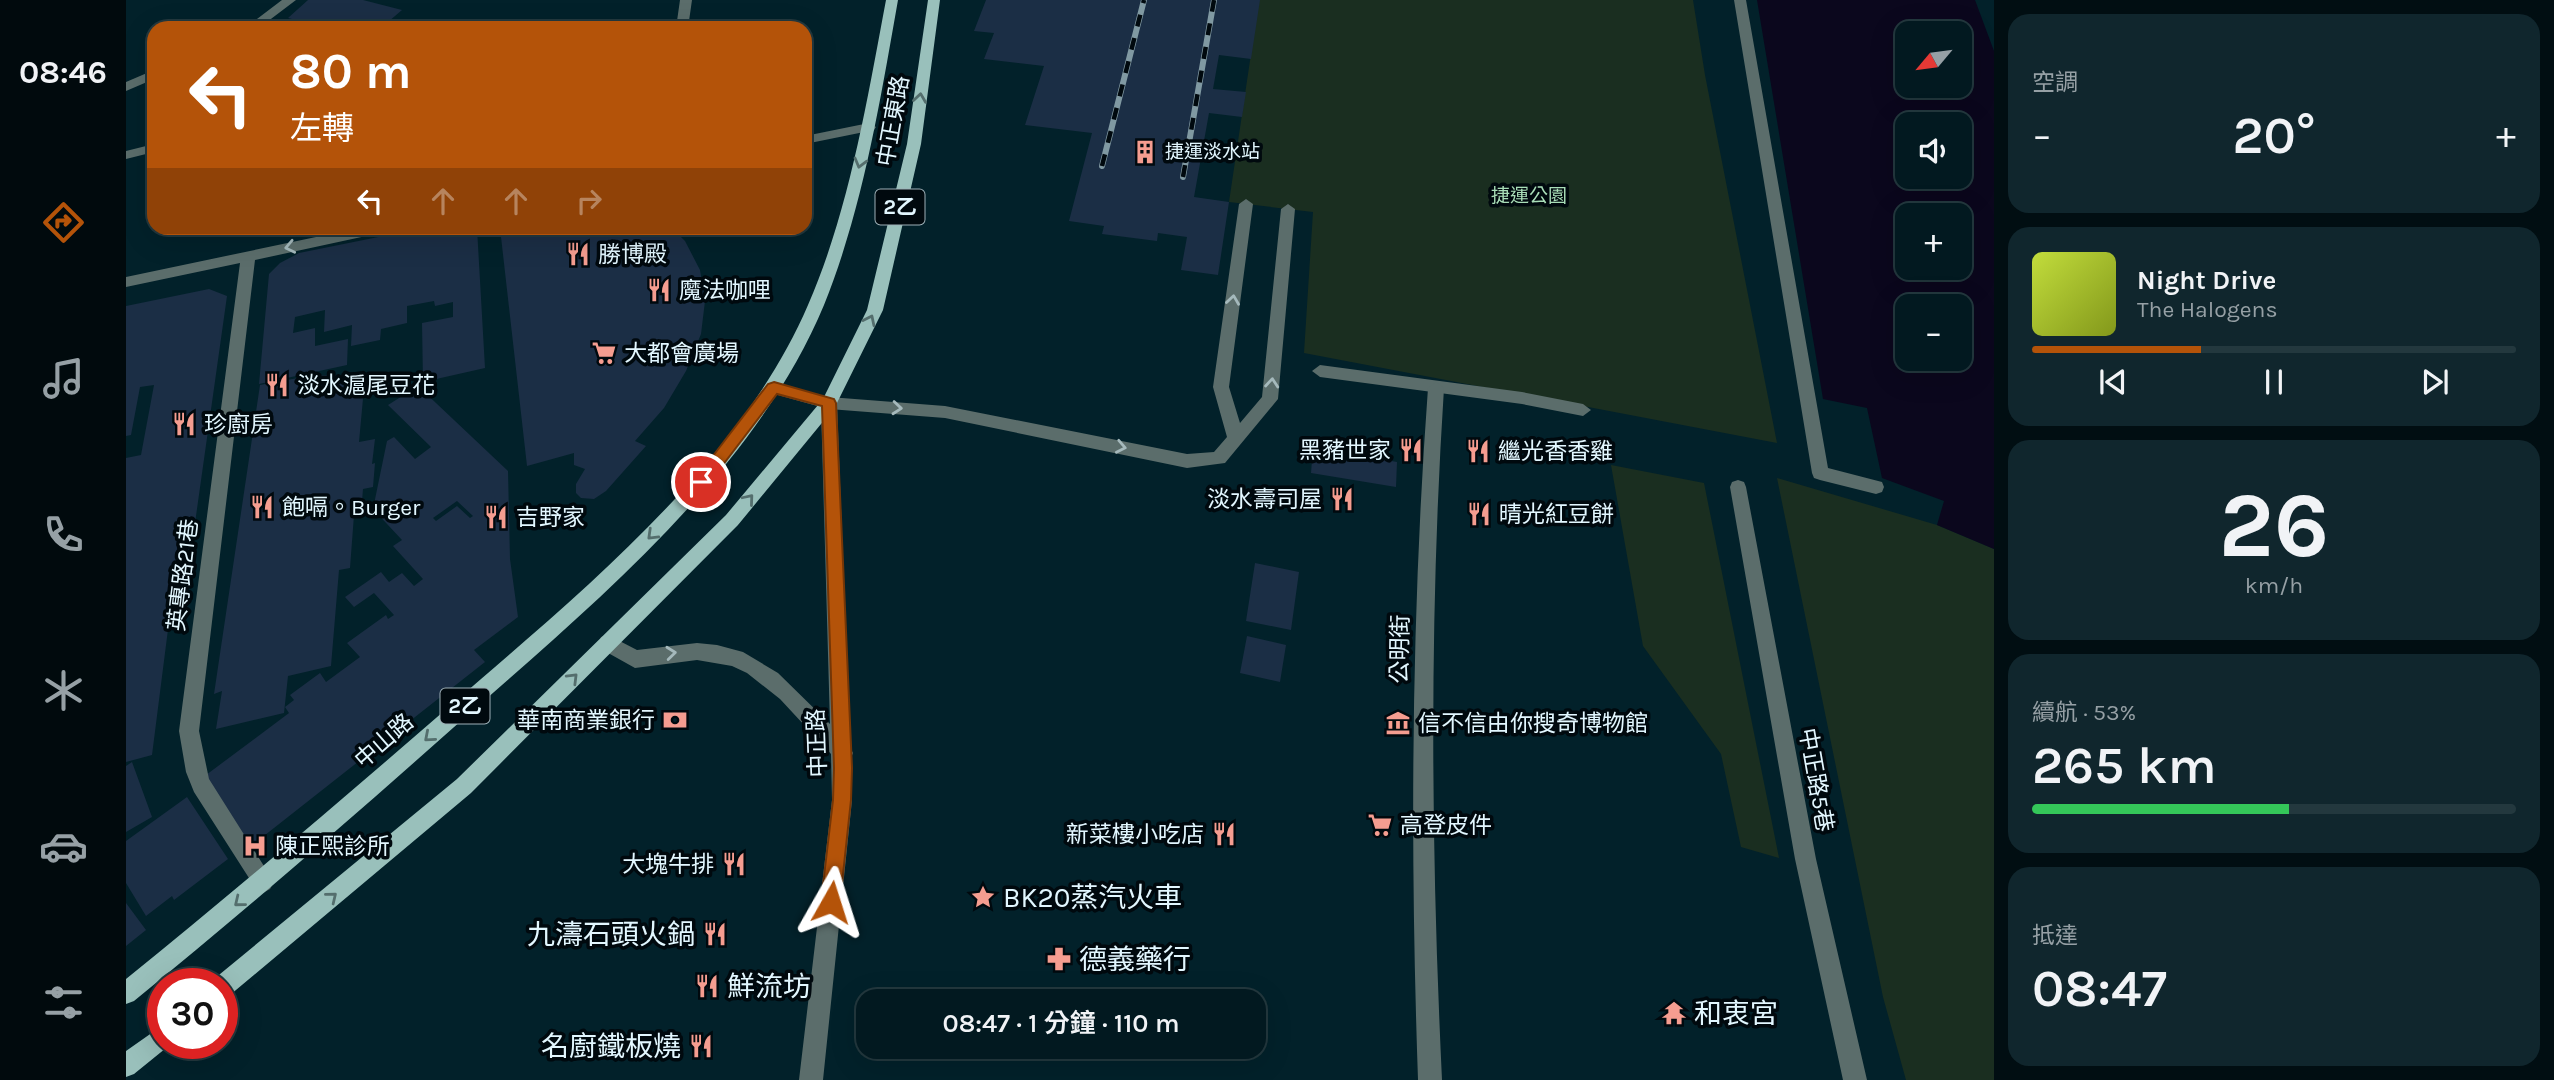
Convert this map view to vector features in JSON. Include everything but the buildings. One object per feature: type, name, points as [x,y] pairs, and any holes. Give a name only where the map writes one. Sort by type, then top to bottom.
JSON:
[{"type":"main road","name":"中正東路","points":[[774,388],[816,305],[844,221],[869,127],[892,0]]},
{"type":"main road","name":"中正東路","points":[[829,403],[875,310],[914,144],[934,0]]},
{"type":"main road","name":"中山路","points":[[126,993],[263,882],[567,617],[687,502],[774,388]]},
{"type":"main road","name":"2乙","points":[[238,974],[464,786],[732,520],[829,403]]},
{"type":"main road","points":[[126,1066],[147,1049]]},
{"type":"street","points":[[261,21],[290,0]]},
{"type":"street","points":[[683,21],[686,0]]},
{"type":"street","points":[[1740,0],[1820,473],[1875,487]]},
{"type":"street","points":[[126,87],[147,77]]},
{"type":"street","points":[[812,139],[869,127]]},
{"type":"street","points":[[126,155],[147,150]]},
{"type":"street","points":[[1236,439],[1221,387],[1247,204]]},
{"type":"street","points":[[774,388],[829,403],[945,412],[1187,461],[1219,458],[1270,399],[1288,209]]},
{"type":"street","points":[[126,282],[347,235]]},
{"type":"street","name":"英專路21巷","points":[[248,256],[189,731],[201,785],[263,882]]},
{"type":"street","points":[[1320,371],[1522,398],[1583,410]]},
{"type":"street","name":"公明街","points":[[1430,1080],[1423,944],[1423,666],[1436,388]]},
{"type":"street","name":"中正路","points":[[811,1080],[842,800],[829,403]]},
{"type":"street","name":"中正路5巷","points":[[1738,486],[1803,845],[1836,1005],[1855,1080]]},
{"type":"street","points":[[608,643],[635,659],[674,652],[718,653],[759,669],[794,701],[842,753]]},
{"type":"green space","name":"捷運公園","points":[[1259,0],[1693,0],[1705,75],[1777,443],[1304,353],[1313,212],[1229,202]]},
{"type":"green space","points":[[1611,465],[1704,483],[1779,858],[1741,847],[1721,754],[1643,646]]},
{"type":"green space","points":[[1777,478],[1937,525],[1994,549],[1994,1080],[1906,1080],[1883,997]]},
{"type":"shaded area","points":[[1757,0],[1975,0],[1994,51],[1994,549],[1937,525],[1944,501],[1882,478],[1867,408],[1823,399]]},
{"type":"railway","points":[[1102,166],[1144,0]]},
{"type":"railway","points":[[1183,177],[1214,0]]},
{"type":"place","name":"捷運淡水站","points":[[1145,152]]},
{"type":"place","name":"勝博殿","points":[[578,254]]},
{"type":"place","name":"魔法咖哩","points":[[659,290]]},
{"type":"place","name":"大都會廣場","points":[[604,353]]},
{"type":"place","name":"淡水滬尾豆花","points":[[277,385]]},
{"type":"place","name":"珍廚房","points":[[184,424]]},
{"type":"place","name":"黑豬世家","points":[[1411,450]]},
{"type":"place","name":"繼光香香雞","points":[[1478,451]]},
{"type":"place","name":"淡水壽司屋","points":[[1342,499]]},
{"type":"place","name":"飽嗝。Burger","points":[[262,507]]},
{"type":"place","name":"晴光紅豆餅","points":[[1479,514]]},
{"type":"place","name":"吉野家","points":[[496,517]]},
{"type":"place","name":"華南商業銀行","points":[[675,720]]},
{"type":"place","name":"信不信由你搜奇博物館","points":[[1398,723]]},
{"type":"place","name":"高登皮件","points":[[1380,825]]},
{"type":"place","name":"新菜樓小吃店","points":[[1224,834]]},
{"type":"place","name":"陳正煕診所","points":[[255,846]]},
{"type":"place","name":"大塊牛排","points":[[734,864]]},
{"type":"place","name":"BK20蒸汽火車","points":[[983,897]]},
{"type":"place","name":"九濤石頭火鍋","points":[[715,934]]},
{"type":"place","name":"德義藥行","points":[[1059,959]]},
{"type":"place","name":"鮮流坊","points":[[707,986]]},
{"type":"place","name":"和衷宮","points":[[1674,1013]]},
{"type":"place","name":"名廚鐵板燒","points":[[701,1046]]},
{"type":"route","points":[[701,482],[774,388],[829,403],[832,538],[843,768],[831,902]]}]
